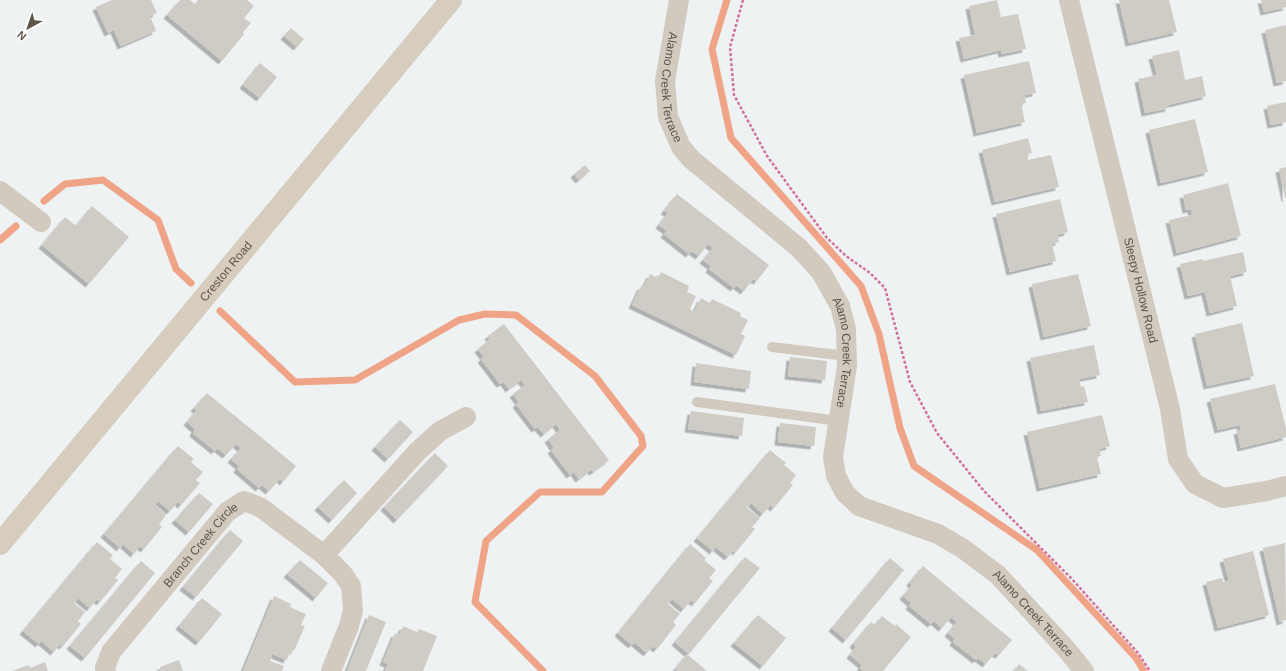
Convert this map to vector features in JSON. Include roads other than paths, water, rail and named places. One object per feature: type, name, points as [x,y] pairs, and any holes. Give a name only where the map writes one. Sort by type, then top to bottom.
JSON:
[{"type":"main road","name":"Creston Road","points":[[0,544],[451,0]]},
{"type":"street","name":"Alamo Creek Terrace","points":[[679,0],[665,81],[668,117],[681,147],[691,159],[799,248],[821,272],[840,306],[846,329],[847,366],[833,457],[836,476],[845,492],[860,506],[938,534],[962,548],[998,575],[1067,650],[1084,671]]},
{"type":"street","name":"Sleepy Hollow Road","points":[[1069,0],[1170,409],[1178,459],[1196,484],[1223,498],[1267,491],[1286,486]]},
{"type":"street","points":[[0,191],[41,222]]},
{"type":"street","points":[[324,555],[417,452],[440,431],[466,417]]},
{"type":"street","name":"Branch Creek Circle","points":[[106,671],[105,668],[110,652],[227,512],[244,501],[260,507],[324,555],[343,574],[351,586],[353,611],[349,626],[331,671]]},
{"type":"lane","points":[[772,347],[846,356]]},
{"type":"lane","points":[[697,402],[838,421]]},
{"type":"waterway","points":[[727,0],[712,49],[731,138],[861,286],[879,334],[900,428],[914,466],[1037,550],[1136,658],[1144,671]]},
{"type":"waterway","points":[[44,201],[65,184],[103,180],[158,220],[176,269],[191,283]]},
{"type":"waterway","points":[[0,240],[16,226]]},
{"type":"waterway","points":[[220,311],[295,382],[355,380],[459,320],[485,314],[516,315],[595,376],[641,436],[643,446],[602,492],[540,492],[486,541],[475,602],[543,671]]}]
